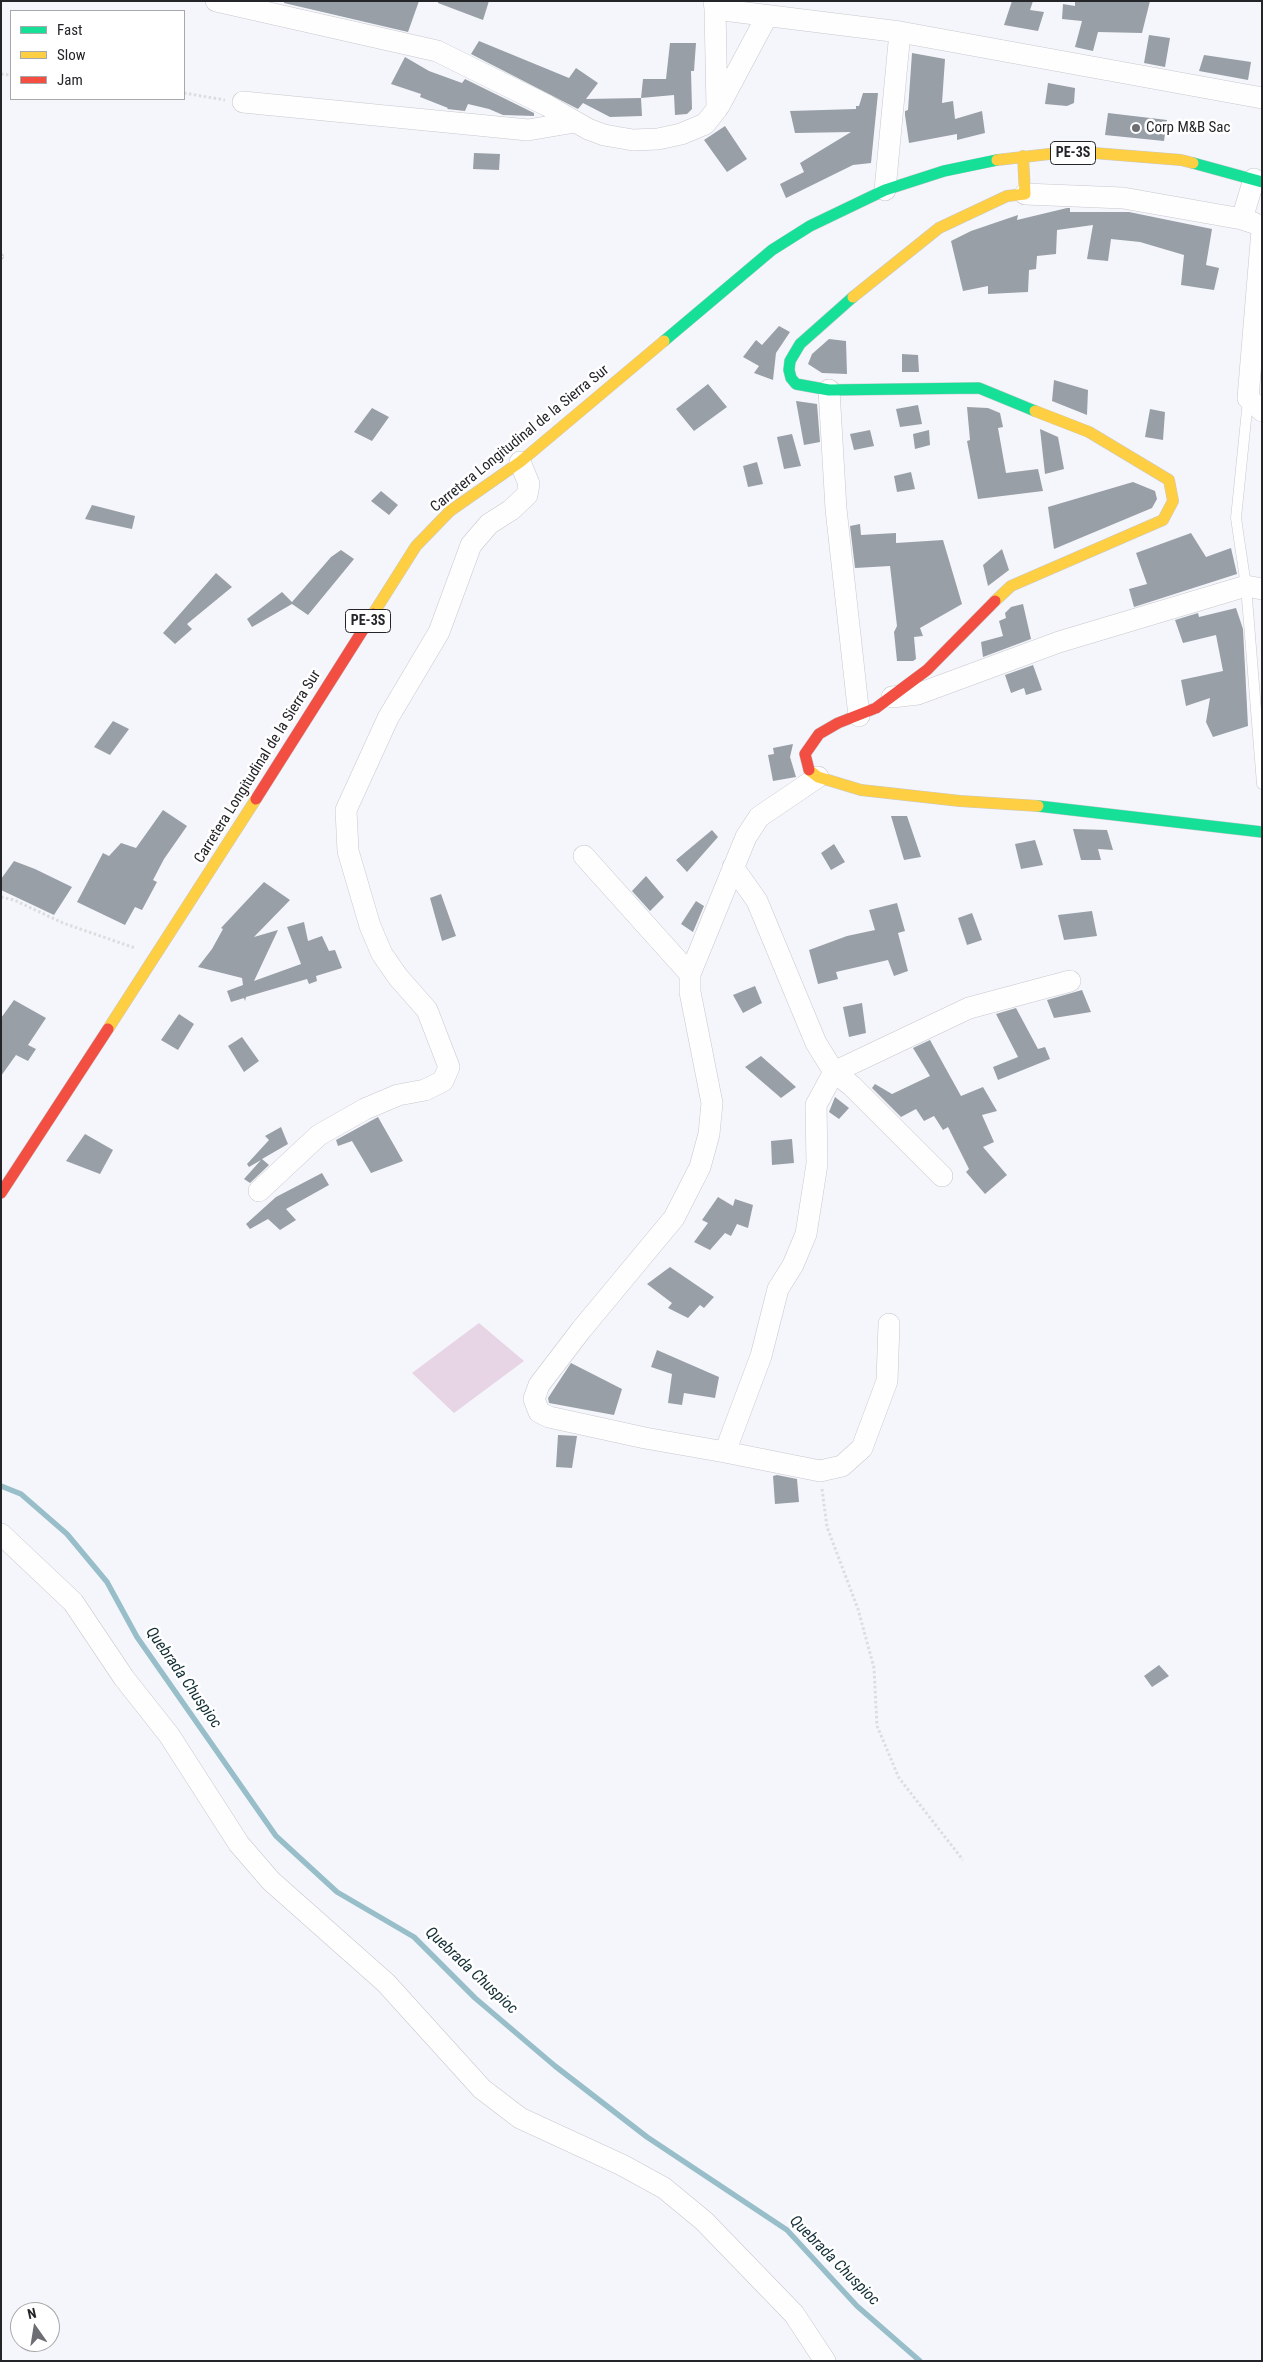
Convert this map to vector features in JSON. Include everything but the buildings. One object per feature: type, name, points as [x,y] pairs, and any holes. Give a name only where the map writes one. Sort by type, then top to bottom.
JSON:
[{"type":"main road","name":"Carretera Longitudinal de la Sierra Sur","points":[[1,1194],[156,956],[416,546],[450,510],[520,462],[772,250],[810,226],[855,202],[885,190],[944,171],[982,162],[1023,156],[1058,153],[1182,160],[1258,180]]},
{"type":"main road","points":[[1023,156],[1025,194],[1007,196],[938,228],[843,304],[800,344],[790,360],[789,370],[791,378],[796,384],[805,387],[829,390],[936,387],[979,388],[1088,432],[1169,480],[1173,501],[1163,520],[1011,586],[974,620],[927,670],[892,697],[859,716],[838,723],[819,734],[806,754],[808,770],[818,778],[861,790],[960,801],[1031,805],[1262,832]]},
{"type":"street","points":[[216,1],[437,51],[548,106],[575,122],[604,135],[633,140],[658,139],[681,134],[705,124],[718,109],[767,16]]},
{"type":"street","points":[[718,109],[714,5],[767,16],[900,32],[1262,98]]},
{"type":"street","points":[[885,190],[900,32]]},
{"type":"street","points":[[243,102],[528,130],[575,122]]},
{"type":"street","points":[[1025,194],[1123,198],[1252,223],[1258,180]]},
{"type":"street","points":[[1255,404],[1262,230]]},
{"type":"street","points":[[829,390],[836,509],[859,716]]},
{"type":"street","points":[[259,1191],[320,1136],[365,1109],[398,1095],[425,1090],[443,1081],[449,1067],[427,1010],[398,978],[382,954],[370,926],[348,851],[346,810],[388,718],[439,632],[471,545],[489,524],[511,510],[527,495],[529,484],[520,462]]},
{"type":"street","points":[[892,697],[918,694],[1060,642],[1254,588]]},
{"type":"street","points":[[818,778],[760,817],[746,838],[690,974],[690,992],[712,1103],[709,1134],[700,1167],[674,1218],[581,1330],[539,1386],[534,1400],[539,1412],[549,1417],[645,1438],[820,1471],[842,1466],[862,1448],[886,1381],[889,1324]]},
{"type":"street","points":[[584,856],[690,974]]},
{"type":"street","points":[[733,867],[757,901],[816,1043],[834,1072],[852,1086],[942,1176]]},
{"type":"street","points":[[726,1452],[761,1356],[778,1289],[793,1265],[806,1234],[817,1164],[816,1105],[834,1072],[970,1008],[1070,981]]},
{"type":"street","points":[[1,1534],[73,1602],[124,1678],[169,1735],[239,1844],[271,1881],[386,1983],[482,2089],[520,2118],[622,2165],[664,2188],[704,2221],[794,2314],[825,2361]]},
{"type":"lane","points":[[1255,404],[1236,518],[1254,588],[1262,784]]},
{"type":"path","points":[[185,93],[243,102]]},
{"type":"path","points":[[1,897],[14,900],[63,923],[156,956]]},
{"type":"path","points":[[820,1471],[827,1527],[858,1609],[874,1668],[877,1726],[899,1778],[963,1860]]},
{"type":"shaded area","points":[[479,1323],[524,1361],[454,1413],[412,1373]]},
{"type":"waterway","name":"Quebrada Chuspioc","points":[[1,1486],[21,1494],[67,1534],[107,1582],[137,1637],[276,1836],[337,1892],[414,1937],[475,1998],[555,2066],[647,2137],[787,2230],[857,2306],[920,2361]]},
{"type":"traffic: fast","points":[[664,341],[772,250],[810,226],[885,190],[944,171],[997,160]]},
{"type":"traffic: fast","points":[[1193,163],[1262,182]]},
{"type":"traffic: fast","points":[[853,297],[800,344],[790,361],[789,370],[791,378],[796,384],[829,390],[979,388],[1035,411]]},
{"type":"traffic: fast","points":[[1038,806],[1262,832]]},
{"type":"traffic: slow","points":[[997,160],[1058,153],[1094,153],[1181,160],[1193,163]]},
{"type":"traffic: slow","points":[[853,297],[939,228],[1007,196],[1025,194],[1023,156]]},
{"type":"traffic: slow","points":[[373,614],[416,546],[450,511],[520,462],[664,341]]},
{"type":"traffic: slow","points":[[995,601],[1011,586],[1163,520],[1173,501],[1169,480],[1089,432],[1035,411]]},
{"type":"traffic: slow","points":[[809,770],[818,777],[861,790],[960,801],[1038,806]]},
{"type":"traffic: slow","points":[[108,1029],[256,799]]},
{"type":"traffic: jam","points":[[809,770],[805,754],[819,734],[838,723],[876,708],[927,670],[995,601]]},
{"type":"traffic: jam","points":[[256,799],[373,614]]},
{"type":"traffic: jam","points":[[1,1193],[108,1029]]},
{"type":"place","name":"Corp M&B Sac","points":[[1136,128]]}]
